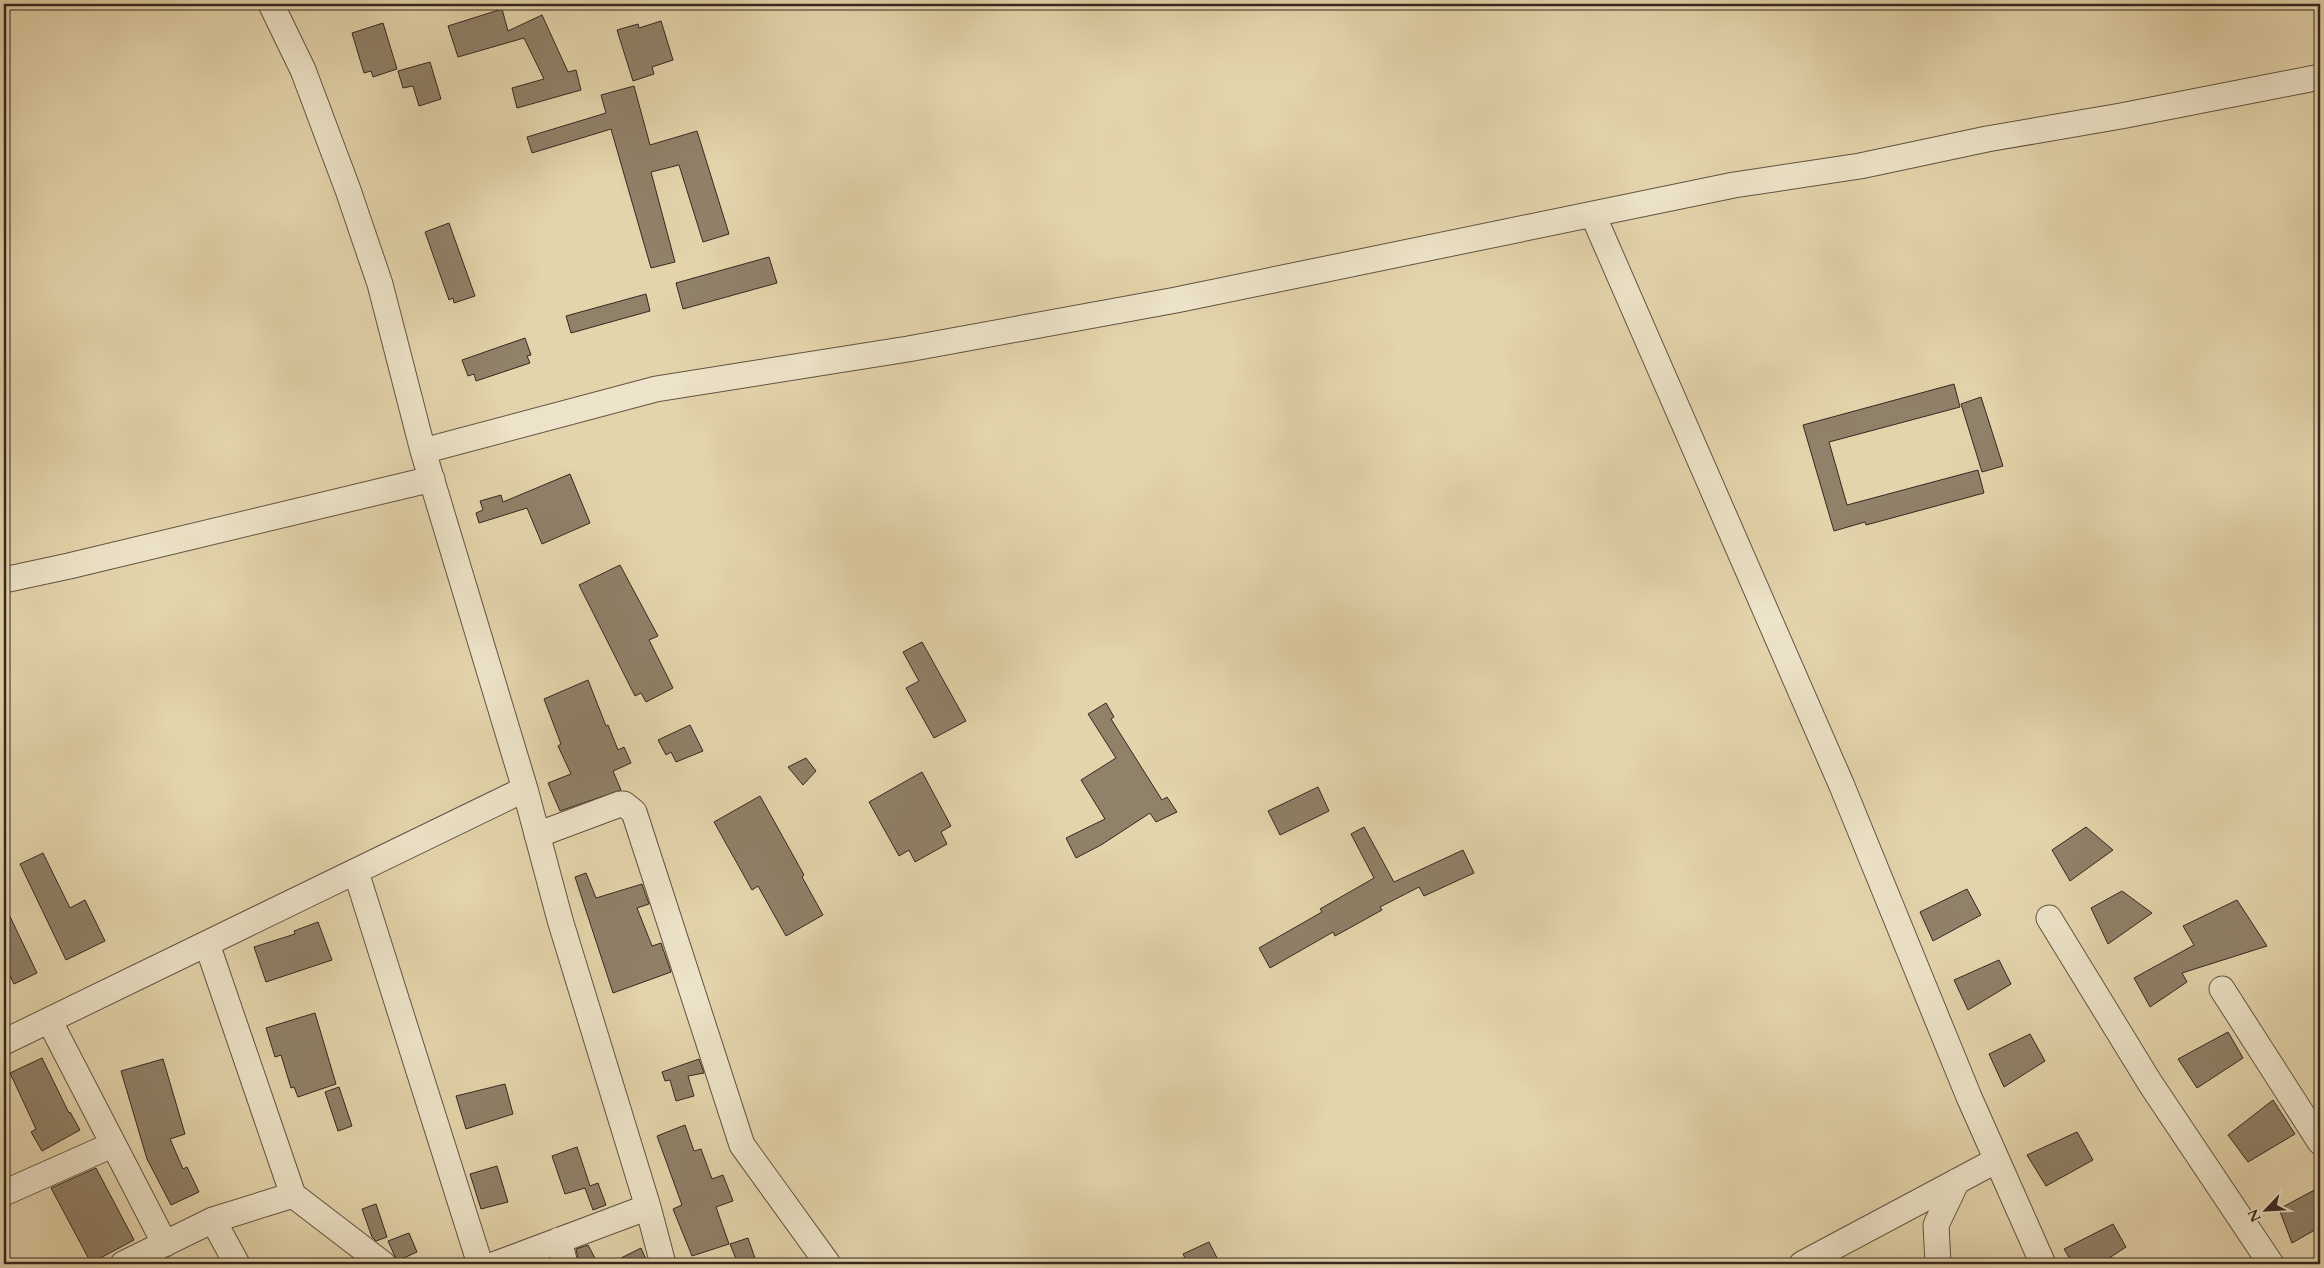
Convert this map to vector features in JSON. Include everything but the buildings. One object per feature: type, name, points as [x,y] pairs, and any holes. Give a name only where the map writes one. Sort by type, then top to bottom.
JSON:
[{"type":"street","points":[[271,4],[303,70],[355,209],[380,284],[423,451],[525,789],[578,980],[648,1207],[663,1264]]},
{"type":"street","points":[[423,451],[656,389],[908,349],[1124,310],[1734,185],[1860,166],[1987,139],[2121,116],[2320,77]]},
{"type":"street","points":[[1593,215],[1838,777],[1969,1097],[2043,1264]]},
{"type":"street","points":[[4,580],[432,479]]},
{"type":"street","points":[[4,1042],[525,789]]},
{"type":"street","points":[[537,835],[620,804],[634,812],[739,1139],[748,1157],[828,1264]]},
{"type":"street","points":[[356,872],[480,1264]]},
{"type":"street","points":[[2049,918],[2150,1083],[2271,1264]]},
{"type":"street","points":[[207,944],[293,1195],[383,1264]]},
{"type":"street","points":[[2222,990],[2320,1142]]},
{"type":"street","points":[[49,1020],[112,1145],[165,1244]]},
{"type":"street","points":[[4,1193],[112,1145]]},
{"type":"street","points":[[1802,1264],[1997,1160]]},
{"type":"street","points":[[1938,1264],[1936,1225],[1957,1181]]},
{"type":"street","points":[[123,1264],[213,1220],[293,1195]]},
{"type":"street","points":[[496,1264],[648,1207]]},
{"type":"street","points":[[213,1220],[237,1264]]},
{"type":"street","points":[[559,1240],[566,1264]]}]
